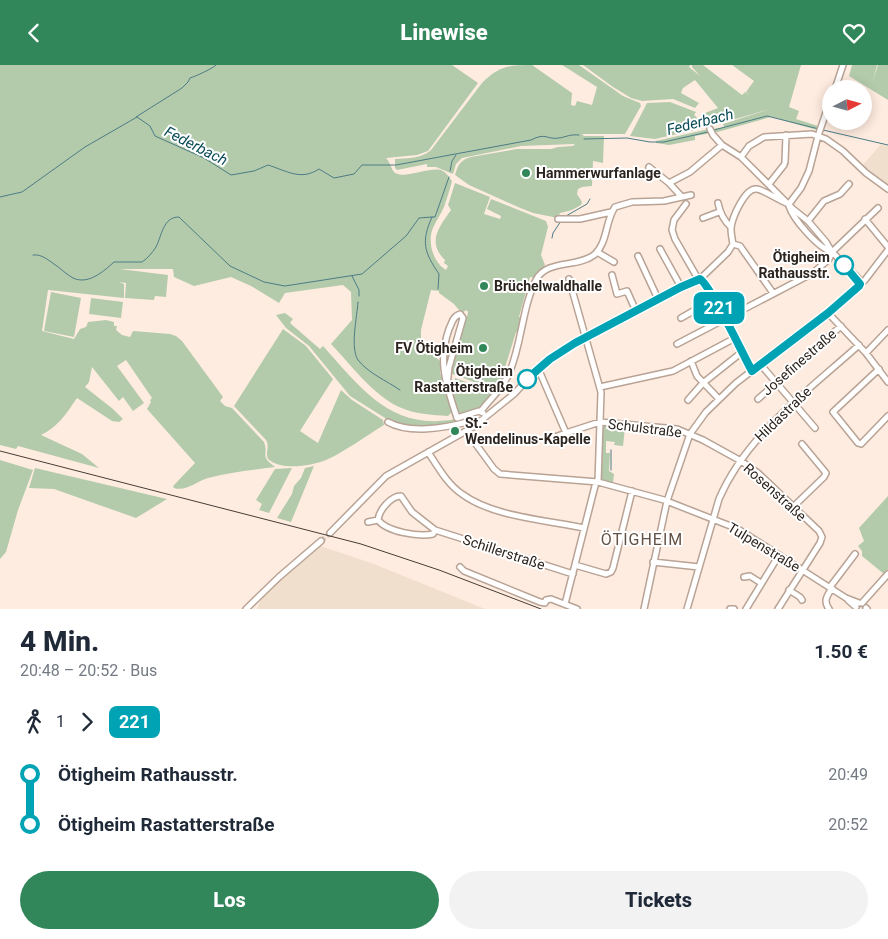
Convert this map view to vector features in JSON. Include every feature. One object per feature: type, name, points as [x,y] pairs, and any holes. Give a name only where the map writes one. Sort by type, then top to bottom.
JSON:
[{"type":"street","points":[[838,80],[843,65]]},
{"type":"street","points":[[789,204],[809,171],[822,125]]},
{"type":"street","points":[[711,131],[722,145],[741,157],[808,221],[832,252],[858,279],[860,284]]},
{"type":"street","points":[[741,157],[758,139],[771,135],[806,134],[820,131]]},
{"type":"street","points":[[820,131],[866,173],[888,189]]},
{"type":"street","points":[[770,184],[784,164],[786,135]]},
{"type":"street","points":[[669,183],[690,172],[722,145]]},
{"type":"street","points":[[649,167],[669,183],[682,197]]},
{"type":"street","points":[[808,221],[824,201],[840,194],[849,184]]},
{"type":"street","points":[[330,533],[386,476],[467,432],[514,394],[538,368],[554,355],[681,287],[700,279],[728,252],[733,244],[731,227],[742,199],[753,189],[760,189],[778,200],[789,204],[796,218],[816,242],[825,250],[832,252]]},
{"type":"street","points":[[447,386],[449,367],[463,318],[460,314],[456,315],[445,346],[442,365],[447,386],[457,418],[481,411],[503,384],[510,372],[537,279],[542,273],[553,267],[586,260],[597,252],[602,244],[614,207],[632,202],[664,201],[691,195]]},
{"type":"street","points":[[686,203],[674,220],[672,230],[675,239],[714,299],[752,371]]},
{"type":"street","points":[[718,203],[719,212],[725,222],[731,227]]},
{"type":"street","points":[[677,344],[813,273],[878,208]]},
{"type":"street","points":[[558,219],[580,219],[611,212]]},
{"type":"street","points":[[703,217],[719,212]]},
{"type":"street","points":[[644,609],[667,501],[690,434],[706,412],[719,399],[752,371],[846,299],[860,284],[888,249],[865,219]]},
{"type":"street","points":[[733,244],[740,246],[773,293]]},
{"type":"street","points":[[660,249],[681,287]]},
{"type":"street","points":[[597,252],[614,262]]},
{"type":"street","points":[[638,256],[658,299]]},
{"type":"street","points":[[612,275],[617,294],[627,291],[636,311]]},
{"type":"street","points":[[565,604],[597,482],[600,422],[600,387],[569,279]]},
{"type":"street","points":[[680,318],[714,299]]},
{"type":"street","points":[[828,313],[866,353],[888,382]]},
{"type":"street","name":"Josefinestraße","points":[[758,399],[841,326]]},
{"type":"street","points":[[866,353],[888,330]]},
{"type":"street","points":[[600,387],[673,371],[735,338]]},
{"type":"street","name":"Hildastraße","points":[[687,609],[713,518],[724,489],[741,461],[763,431],[859,345]]},
{"type":"street","points":[[688,400],[703,383],[742,352]]},
{"type":"street","points":[[691,361],[697,376],[719,399]]},
{"type":"street","points":[[761,365],[815,428]]},
{"type":"street","points":[[538,368],[566,433]]},
{"type":"street","points":[[879,369],[833,412],[858,443],[861,444],[888,416]]},
{"type":"street","points":[[481,411],[487,417]]},
{"type":"street","points":[[475,412],[481,421]]},
{"type":"street","points":[[388,422],[399,426],[432,428],[467,422],[473,427]]},
{"type":"street","points":[[546,440],[600,422]]},
{"type":"street","name":"Schulstraße","points":[[600,422],[677,429],[690,434]]},
{"type":"street","name":"Tulpenstraße","points":[[467,432],[494,469],[500,474],[597,482],[667,501],[738,529],[862,607]]},
{"type":"street","name":"Rosenstraße","points":[[690,434],[741,461],[758,473],[821,534],[820,543],[802,570]]},
{"type":"street","points":[[792,507],[826,473],[802,444]]},
{"type":"street","points":[[428,452],[445,477],[461,493],[477,503],[499,511],[584,528]]},
{"type":"street","points":[[575,565],[606,574],[610,572],[613,568],[632,491]]},
{"type":"street","name":"Schillerstraße","points":[[435,531],[433,534],[425,535],[406,533],[386,526],[378,520],[379,515],[386,505],[397,496],[401,496],[412,512],[435,531],[573,574]]},
{"type":"street","points":[[368,523],[378,520]]},
{"type":"street","points":[[246,609],[279,577],[321,541]]},
{"type":"street","points":[[829,609],[825,599],[856,554]]},
{"type":"street","points":[[746,609],[779,555]]},
{"type":"street","points":[[653,562],[699,567]]},
{"type":"street","points":[[460,567],[464,571],[540,602],[545,603],[546,600],[551,599],[577,609]]},
{"type":"street","points":[[778,609],[802,570]]},
{"type":"street","points":[[862,607],[888,574]]},
{"type":"street","points":[[744,577],[750,576],[761,583]]},
{"type":"street","points":[[789,590],[802,600]]},
{"type":"shaded area","points":[[881,144],[888,146],[888,184],[862,166]]},
{"type":"shaded area","points":[[321,546],[374,564],[485,609],[257,609],[260,601],[281,579]]},
{"type":"green space","points":[[0,65],[452,65],[478,83],[428,151],[417,155],[386,158],[394,172],[398,174],[441,170],[452,181],[444,207],[431,233],[432,251],[438,262],[446,270],[448,266],[444,263],[445,260],[436,247],[436,240],[439,228],[451,210],[448,205],[455,183],[490,197],[484,214],[500,219],[501,216],[487,209],[491,199],[546,221],[548,227],[541,255],[545,265],[535,278],[530,277],[519,317],[523,318],[519,332],[516,332],[500,384],[495,390],[450,373],[468,313],[467,310],[463,312],[458,309],[439,291],[431,290],[421,330],[421,343],[440,361],[440,373],[453,411],[448,416],[429,415],[411,411],[389,401],[363,379],[331,344],[352,320],[351,292],[343,285],[285,293],[279,303],[251,286],[231,277],[194,286],[174,277],[173,269],[120,269],[168,275],[166,297],[155,296],[154,300],[125,298],[126,283],[119,282],[124,284],[124,298],[48,290],[42,331],[74,339],[80,329],[86,327],[88,322],[106,320],[114,322],[114,326],[117,326],[116,330],[122,335],[130,337],[133,331],[176,336],[182,341],[223,397],[220,401],[225,406],[232,408],[264,442],[266,458],[275,467],[225,474],[208,478],[183,489],[174,488],[173,486],[195,463],[147,409],[152,398],[126,360],[117,366],[144,403],[133,411],[123,397],[119,401],[92,367],[89,382],[85,387],[123,419],[119,422],[112,421],[77,398],[57,424],[41,435],[82,454],[99,468],[18,446],[16,449],[0,445]]},
{"type":"green space","points":[[532,65],[572,93],[571,105],[575,106],[577,101],[592,105],[597,87],[562,65],[579,65],[623,96],[640,103],[641,106],[625,134],[582,134],[584,136],[604,136],[603,163],[593,161],[592,186],[578,189],[577,194],[582,202],[581,205],[560,213],[558,218],[533,213],[469,185],[455,175],[460,163],[471,157],[517,149],[551,149],[573,146],[575,144],[521,146],[462,158],[456,164],[453,174],[436,167],[427,167],[427,164],[397,170],[395,168],[395,159],[419,157],[431,150],[482,83],[494,73],[511,66]]},
{"type":"green space","points":[[583,65],[690,65],[689,67],[700,76],[692,65],[703,65],[742,95],[745,92],[749,95],[746,92],[754,81],[732,65],[801,65],[789,107],[799,111],[796,119],[818,126],[817,130],[771,117],[714,133],[713,129],[724,127],[723,124],[770,109],[722,123],[718,118],[709,119],[705,113],[718,108],[695,80],[683,88],[681,93],[699,103],[695,108],[673,99],[642,101],[631,98]]},
{"type":"green space","points":[[852,65],[877,65],[873,80],[878,65],[888,65],[888,100],[872,90],[872,80],[856,80],[849,76]]},
{"type":"green space","points":[[670,102],[696,112],[694,115],[701,121],[704,120],[708,127],[655,139],[630,136],[647,103]]},
{"type":"green space","points":[[709,129],[711,133],[695,136],[695,140],[669,145],[656,143],[656,141]]},
{"type":"green space","points":[[51,292],[81,298],[74,337],[44,331]]},
{"type":"green space","points":[[91,298],[123,302],[121,318],[89,314]]},
{"type":"green space","points":[[285,313],[293,319],[290,323],[320,349],[323,346],[369,395],[385,407],[402,416],[422,420],[444,421],[469,416],[474,419],[471,422],[435,427],[418,427],[393,423],[350,396],[309,346],[286,328],[276,315]]},
{"type":"green space","points":[[283,329],[306,346],[333,379],[300,431],[318,443],[341,390],[352,400],[383,420],[384,425],[326,460],[304,465],[288,466],[274,463],[268,459],[266,440],[234,406]]},
{"type":"green space","points":[[455,378],[495,392],[481,410],[458,417],[452,398]]},
{"type":"green space","points":[[603,425],[606,425],[606,429],[621,430],[622,427],[625,428],[623,446],[614,445],[615,442],[606,441],[606,453],[610,453],[609,471],[614,474],[613,483],[599,480]]},
{"type":"green space","points":[[0,460],[33,470],[18,510],[6,552],[0,559]]},
{"type":"green space","points":[[314,466],[291,522],[277,518],[305,468]]},
{"type":"green space","points":[[35,468],[167,499],[136,518],[54,489],[29,488]]},
{"type":"green space","points":[[292,468],[269,513],[259,510],[262,504],[256,500],[275,469]]},
{"type":"green space","points":[[888,496],[888,569],[884,574],[862,556],[862,551],[858,546],[864,541],[859,528]]},
{"type":"waterway","points":[[136,117],[182,88],[190,78],[216,65]]},
{"type":"waterway","name":"Federbach","points":[[714,130],[767,116],[819,129]]},
{"type":"waterway","name":"Federbach","points":[[0,197],[22,192],[85,147],[137,117],[150,126],[155,136],[204,158],[231,175],[254,171],[268,165],[300,175],[312,173],[319,169],[334,178],[354,174],[362,165],[396,165],[531,140],[543,136],[562,138],[579,135]]},
{"type":"waterway","name":"Federbach","points":[[823,130],[888,145]]},
{"type":"waterway","name":"Federbach","points":[[584,139],[627,138],[650,142],[664,142],[708,132]]},
{"type":"waterway","points":[[450,171],[452,161],[456,155]]},
{"type":"waterway","points":[[438,289],[439,274],[427,253],[425,240],[432,217],[435,217],[449,177]]},
{"type":"waterway","points":[[566,216],[587,204],[590,199]]},
{"type":"waterway","points":[[33,255],[39,255],[46,259],[73,278],[79,280],[90,279],[114,262],[142,262],[156,247],[166,223],[179,217],[230,266],[264,282],[285,286],[362,274],[406,236],[419,218],[432,217]]},
{"type":"waterway","points":[[552,238],[561,221]]},
{"type":"waterway","points":[[352,276],[359,290],[359,296]]},
{"type":"waterway","points":[[358,302],[354,340],[354,348],[358,360],[372,373],[400,390]]},
{"type":"waterway","points":[[611,450],[611,470]]},
{"type":"tunnel","points":[[321,541],[330,533]]},
{"type":"railway","points":[[0,451],[361,544],[439,570],[541,609]]},
{"type":"bus line","name":"221","points":[[527,379],[550,359],[575,343],[681,287],[700,279],[705,284],[725,319],[752,371],[846,299],[859,286],[858,279],[844,265]]},
{"type":"place","name":"Hammerwurfanlage","points":[[526,173]]},
{"type":"place","name":"Ötigheim Rathausstr.","points":[[844,265]]},
{"type":"place","name":"Brüchelwaldhalle","points":[[484,286]]},
{"type":"place","name":"FV Ötigheim","points":[[483,348]]},
{"type":"place","name":"Ötigheim Rastatterstraße","points":[[527,379]]},
{"type":"place","name":"St.- Wendelinus-Kapelle","points":[[455,431]]},
{"type":"district","name":"ÖTIGHEIM","points":[[642,539]]}]
